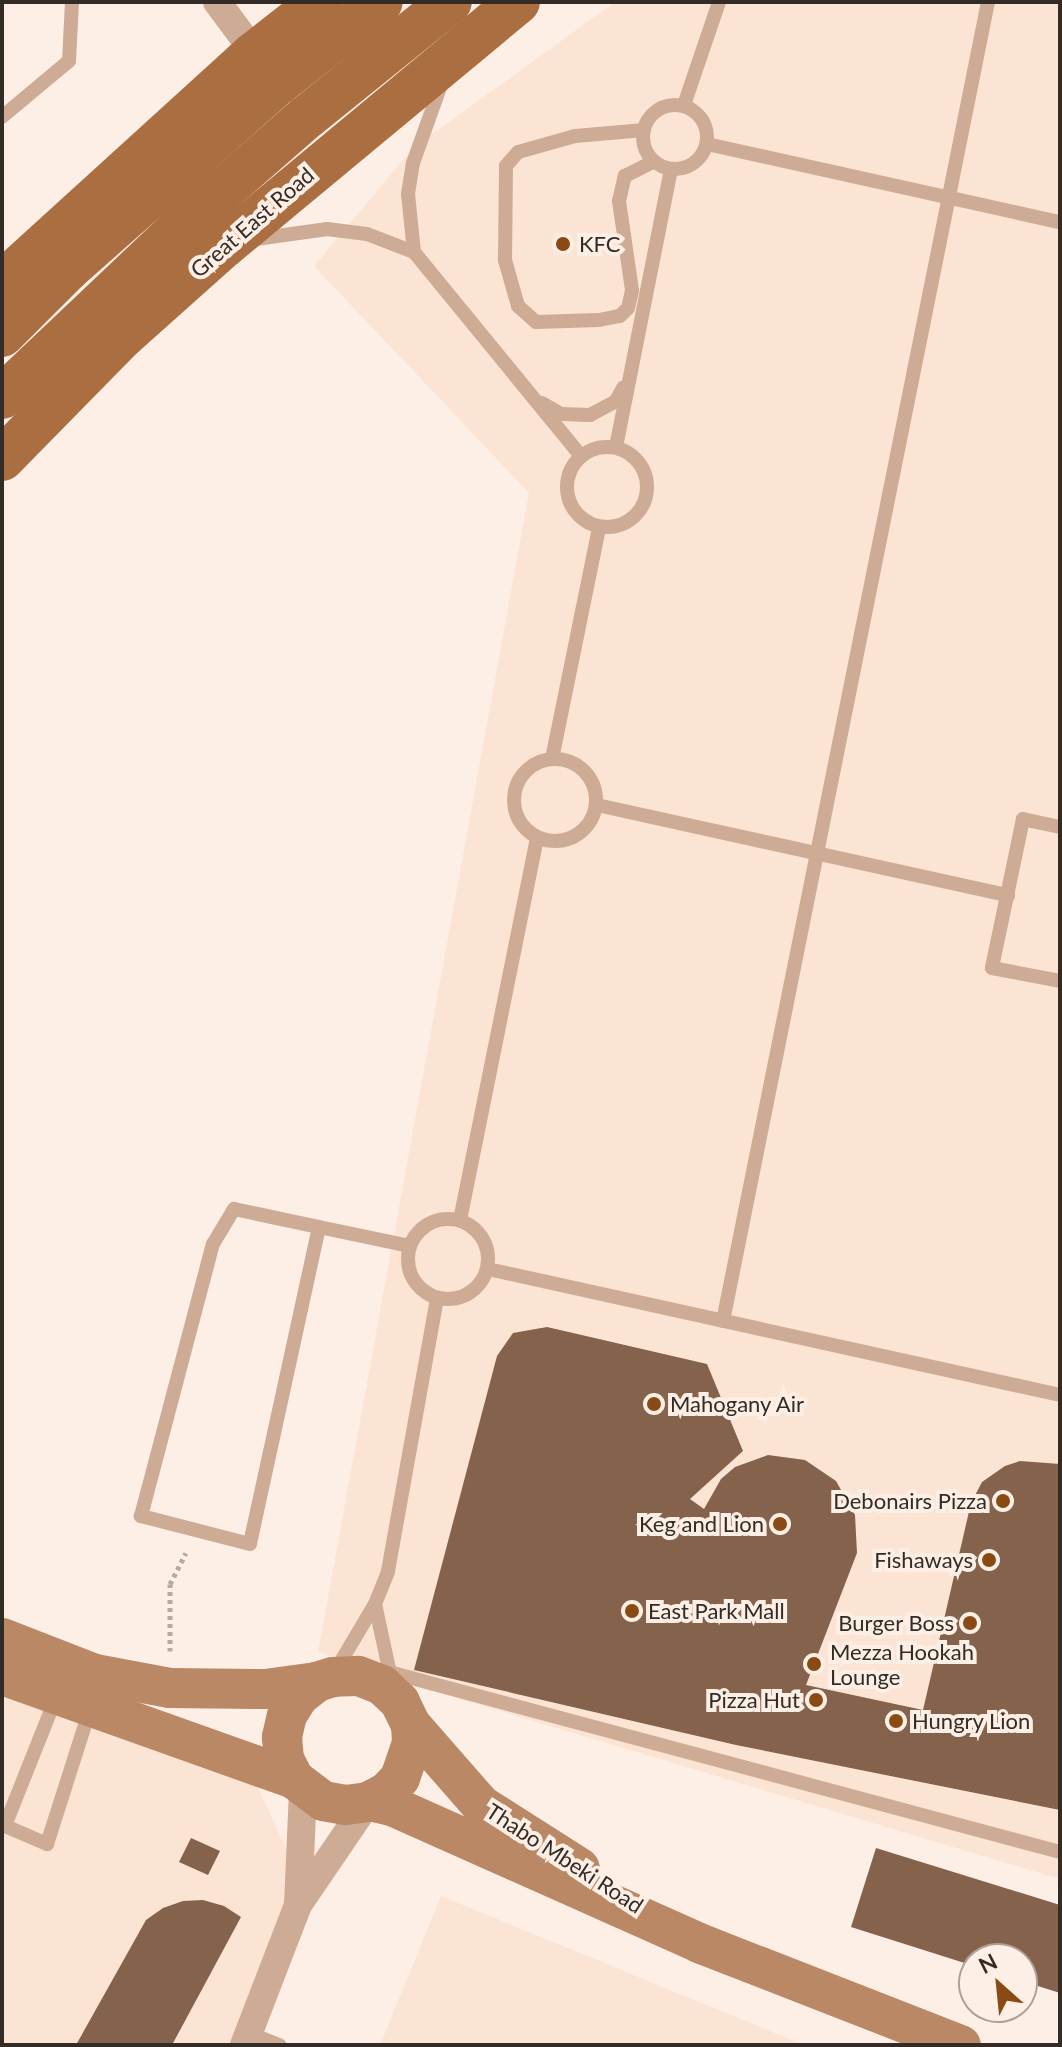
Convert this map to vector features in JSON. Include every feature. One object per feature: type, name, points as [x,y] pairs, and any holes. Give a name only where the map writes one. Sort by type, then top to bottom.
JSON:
[{"type":"main road","points":[[2,283],[255,53],[320,2]]},
{"type":"main road","points":[[2,335],[68,269],[277,84],[381,2]]},
{"type":"main road","name":"Great East Road","points":[[2,397],[184,224],[308,116],[450,2]]},
{"type":"main road","name":"Great East Road","points":[[2,459],[123,336],[224,246],[518,2]]},
{"type":"main road","name":"Thabo Mbeki Road","points":[[2,1638],[95,1674],[170,1688],[265,1689],[358,1676],[382,1685],[400,1700],[481,1805],[699,1943]]},
{"type":"main road","name":"Thabo Mbeki Road","points":[[2,1675],[299,1784],[323,1801],[346,1805],[369,1801],[392,1806],[699,1943],[938,2041]]},
{"type":"main road","points":[[299,1784],[284,1759],[282,1737],[287,1715],[299,1696],[325,1680]]},
{"type":"main road","points":[[369,1801],[400,1778],[412,1743],[400,1700]]},
{"type":"street","points":[[217,2],[255,53]]},
{"type":"street","points":[[298,1905],[299,1784]]},
{"type":"street","points":[[246,2039],[298,1905],[369,1801]]},
{"type":"lane","points":[[2,117],[69,61],[72,2]]},
{"type":"lane","points":[[684,105],[719,2]]},
{"type":"lane","points":[[723,1321],[988,2]]},
{"type":"lane","points":[[414,252],[408,194],[413,163],[454,52]]},
{"type":"lane","points":[[684,105],[703,120],[707,144],[701,158],[687,168],[671,170],[653,162],[644,147],[644,130],[652,115],[667,106],[684,105]]},
{"type":"lane","points":[[644,130],[575,136],[518,152],[506,166],[505,260],[518,306],[536,322],[599,320],[620,316],[628,308],[632,290],[619,201],[625,176],[653,162]]},
{"type":"lane","points":[[707,144],[1060,222]]},
{"type":"lane","points":[[616,447],[671,170]]},
{"type":"lane","points":[[224,246],[290,231],[327,229],[367,234],[414,252],[581,456]]},
{"type":"lane","points":[[534,399],[561,414],[590,415],[616,401],[630,375]]},
{"type":"lane","points":[[603,446],[616,447],[629,452],[646,474],[645,502],[627,523],[599,527],[577,514],[570,504],[568,478],[581,456],[603,446]]},
{"type":"lane","points":[[552,759],[599,527]]},
{"type":"lane","points":[[552,759],[580,767],[590,777],[597,805],[587,826],[568,840],[552,842],[537,838],[520,822],[515,810],[516,787],[530,768],[552,759]]},
{"type":"lane","points":[[597,805],[1008,895]]},
{"type":"lane","points":[[1060,827],[1023,819],[992,968],[1060,981]]},
{"type":"lane","points":[[460,1220],[537,838]]},
{"type":"lane","points":[[319,1227],[250,1544],[141,1516],[213,1244],[234,1209],[409,1246]]},
{"type":"lane","points":[[435,1220],[460,1220],[474,1227],[484,1239],[488,1269],[474,1291],[462,1297],[437,1298],[418,1287],[412,1278],[407,1258],[409,1246],[415,1235],[435,1220]]},
{"type":"lane","points":[[488,1269],[1060,1395]]},
{"type":"lane","points":[[325,1680],[375,1604],[388,1571],[437,1298]]},
{"type":"lane","points":[[375,1604],[400,1700],[1060,1852]]},
{"type":"lane","points":[[74,1701],[47,1844],[5,1826],[74,1701]]},
{"type":"lane","points":[[246,2039],[280,2045]]},
{"type":"path","points":[[170,1688],[170,1584],[198,1530]]},
{"type":"shaded area","points":[[615,2],[1060,2],[1060,1879],[473,1703],[318,1652],[529,493],[314,266],[413,148]]},
{"type":"shaded area","points":[[2,1691],[255,1781],[294,1866],[297,1886],[243,2045],[2,2045]]},
{"type":"shaded area","points":[[441,1896],[804,2045],[380,2045]]},
{"type":"building","name":"East Park Mall","points":[[547,1327],[707,1364],[743,1451],[690,1499],[704,1509],[721,1479],[735,1467],[768,1455],[805,1460],[836,1481],[855,1515],[857,1553],[806,1685],[923,1710],[971,1503],[982,1482],[1005,1466],[1020,1461],[1060,1464],[1060,1810],[736,1745],[414,1670],[497,1356],[513,1333]]},
{"type":"building","points":[[191,1838],[220,1851],[208,1875],[179,1862]]},
{"type":"building","points":[[876,1848],[1060,1905],[1060,1993],[1038,1986],[1038,1943],[958,1943],[958,1961],[851,1927]]},
{"type":"building","points":[[203,1900],[224,1906],[241,1917],[172,2045],[76,2045],[146,1920],[163,1908],[183,1901]]},
{"type":"place","name":"KFC","points":[[563,244]]},
{"type":"place","name":"Mahogany Air","points":[[654,1404]]},
{"type":"place","name":"Debonairs Pizza","points":[[1003,1501]]},
{"type":"place","name":"Keg and Lion","points":[[780,1524]]},
{"type":"place","name":"Fishaways","points":[[989,1560]]},
{"type":"place","name":"East Park Mall","points":[[632,1611]]},
{"type":"place","name":"Burger Boss","points":[[970,1623]]},
{"type":"place","name":"Mezza Hookah Lounge","points":[[814,1664]]},
{"type":"place","name":"Pizza Hut","points":[[816,1700]]},
{"type":"place","name":"Hungry Lion","points":[[896,1721]]}]
